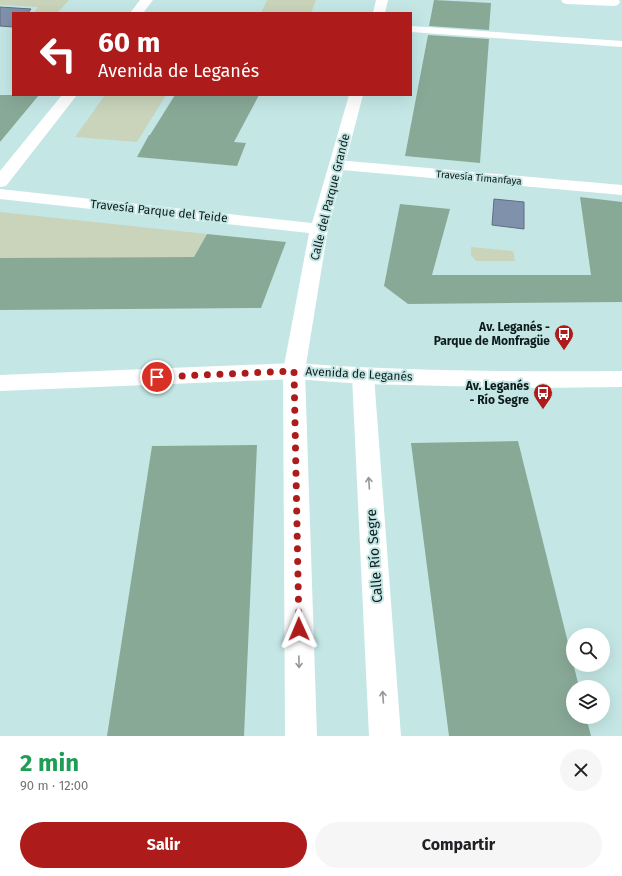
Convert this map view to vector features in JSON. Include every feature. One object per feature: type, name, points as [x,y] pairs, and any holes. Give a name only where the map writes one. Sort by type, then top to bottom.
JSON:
[{"type":"street","points":[[137,12],[147,0]]},
{"type":"street","points":[[379,12],[382,0]]},
{"type":"street","points":[[567,0],[617,3]]},
{"type":"street","points":[[0,182],[69,96]]},
{"type":"street","name":"Calle del Parque Grande","points":[[294,371],[319,229],[356,96]]},
{"type":"street","name":"Travesía Timanfaya","points":[[337,165],[622,190]]},
{"type":"street","name":"Travesía Parque del Teide","points":[[0,194],[319,229]]},
{"type":"street","points":[[294,371],[301,736]]},
{"type":"street","name":"Avenida de Leganés","points":[[0,383],[294,371],[363,376],[535,380],[622,379]]},
{"type":"street","name":"Calle Río Segre","points":[[363,376],[385,736]]},
{"type":"lane","points":[[412,29],[622,44]]},
{"type":"green space","points":[[0,0],[69,0],[58,12],[35,12],[38,7],[0,5]]},
{"type":"green space","points":[[267,0],[316,0],[311,12],[261,12]]},
{"type":"green space","points":[[104,96],[165,96],[137,142],[75,137]]},
{"type":"green space","points":[[0,212],[207,234],[194,257],[0,258]]},
{"type":"green space","points":[[471,247],[513,251],[515,261],[476,261],[471,255]]},
{"type":"water","points":[[0,7],[31,9],[29,12],[12,12],[12,27],[0,26]]},
{"type":"water","points":[[494,199],[524,202],[524,229],[492,225]]},
{"type":"building","points":[[434,0],[491,3],[489,30],[429,26]]},
{"type":"building","points":[[428,35],[489,39],[480,163],[405,156]]},
{"type":"building","points":[[0,95],[38,96],[0,142]]},
{"type":"building","points":[[174,96],[258,96],[234,142],[246,143],[237,166],[137,157]]},
{"type":"building","points":[[580,197],[622,202],[622,302],[408,304],[384,286],[400,204],[450,209],[432,275],[591,275]]},
{"type":"building","points":[[207,234],[286,242],[261,308],[0,310],[0,258],[194,257]]},
{"type":"building","points":[[518,441],[566,635],[566,672],[575,672],[577,680],[566,680],[566,724],[588,724],[591,736],[449,736],[411,443]]},
{"type":"building","points":[[257,445],[244,736],[107,736],[152,446]]},
{"type":"place","name":"Av. Leganés - Parque de Monfragüe","points":[[564,351]]},
{"type":"place","name":"Av. Leganés - Río Segre","points":[[543,410]]},
{"type":"route","points":[[157,377],[294,371],[299,629]]}]
